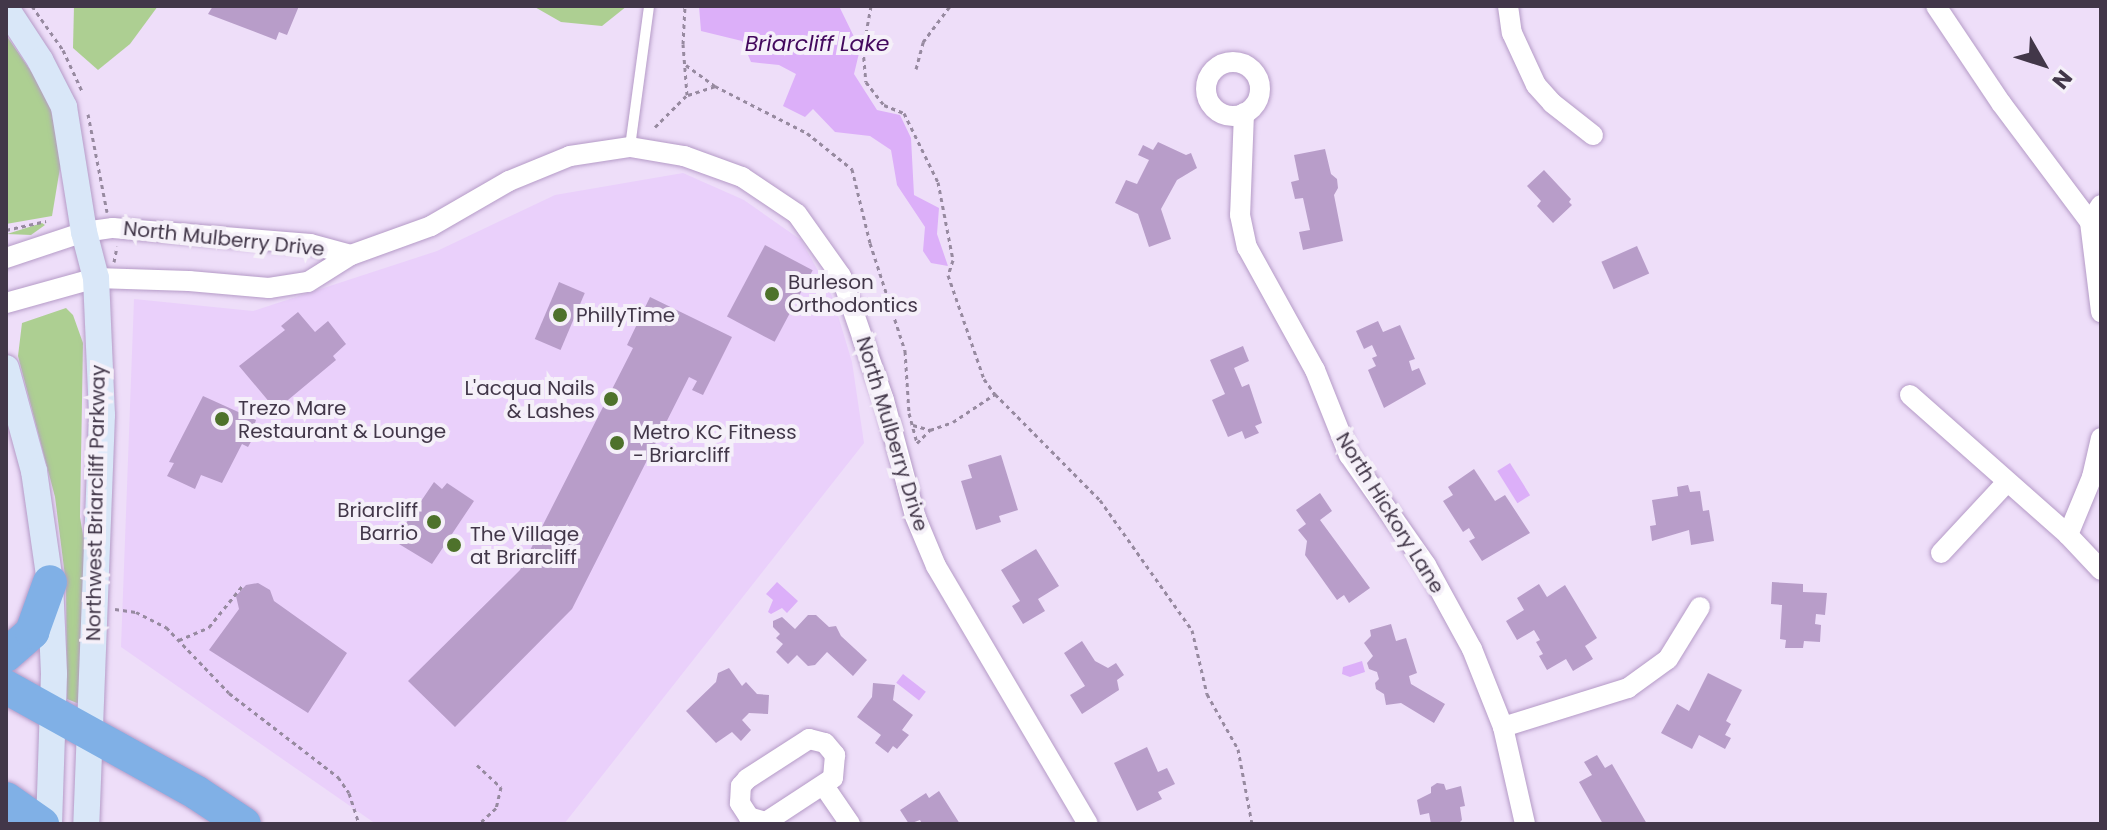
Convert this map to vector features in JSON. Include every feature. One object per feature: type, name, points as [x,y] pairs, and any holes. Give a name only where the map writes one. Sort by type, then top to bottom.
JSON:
[{"type":"highway","points":[[6,655],[32,632],[50,582]]},
{"type":"highway","points":[[6,687],[197,793],[244,824]]},
{"type":"highway","points":[[6,799],[42,824]]},
{"type":"main road","name":"Northwest Briarcliff Parkway","points":[[6,8],[40,60],[64,107],[84,232],[96,278],[102,415],[86,824]]},
{"type":"main road","name":"Northwest Briarcliff Parkway","points":[[6,368],[34,471],[50,582],[52,711],[49,824]]},
{"type":"street","points":[[1508,6],[1512,33],[1536,85],[1552,103],[1593,135]]},
{"type":"street","points":[[1936,6],[2001,103],[2096,214],[2101,312]]},
{"type":"street","name":"North Hickory Lane","points":[[1244,113],[1240,215],[1247,247],[1310,359],[1349,455],[1426,565],[1472,649],[1503,727],[1525,824]]},
{"type":"street","name":"North Mulberry Drive","points":[[6,303],[96,278],[269,288],[308,282],[351,255],[431,226],[537,168],[570,156],[630,147],[684,156],[742,177],[790,207],[841,276],[875,372],[915,516],[936,566],[1088,824]]},
{"type":"street","name":"North Mulberry Drive","points":[[6,258],[84,232],[113,228],[310,244],[351,255]]},
{"type":"street","points":[[1910,395],[2068,535],[2101,570]]},
{"type":"street","points":[[2068,535],[2092,477],[2101,438]]},
{"type":"street","points":[[1941,553],[2007,482]]},
{"type":"street","points":[[1503,727],[1628,688],[1668,659],[1700,607]]},
{"type":"street","points":[[809,739],[825,743],[835,755],[836,770],[824,786],[766,822],[749,817],[740,803],[741,786],[747,779],[809,739]]},
{"type":"street","points":[[824,786],[850,824]]},
{"type":"lane","points":[[630,147],[649,6]]},
{"type":"path","points":[[685,6],[687,95]]},
{"type":"path","points":[[871,6],[863,49],[866,82],[884,105],[904,113],[938,182],[953,260],[948,275],[975,357],[995,394],[1100,500],[1192,630],[1207,694],[1238,749],[1252,824]]},
{"type":"path","points":[[916,69],[923,42],[950,6]]},
{"type":"path","points":[[686,65],[715,86],[807,133],[852,169],[870,243],[905,351],[912,424],[917,443],[930,430],[953,422],[995,394]]},
{"type":"path","points":[[655,127],[687,95],[715,86]]},
{"type":"path","points":[[6,230],[46,221]]},
{"type":"path","points":[[912,424],[930,430]]},
{"type":"path","points":[[179,640],[209,627],[243,585]]},
{"type":"path","points":[[111,609],[152,618],[179,640],[229,693],[338,777],[349,793],[359,824]]},
{"type":"path","points":[[477,765],[501,787],[496,808],[479,824]]},
{"type":"shaded area","name":"The Village at Briarcliff","points":[[683,173],[744,200],[801,240],[832,296],[852,362],[864,443],[564,824],[376,824],[121,647],[134,299],[253,311],[437,251],[555,195]]},
{"type":"green space","points":[[74,6],[158,6],[130,44],[98,70],[73,48]]},
{"type":"green space","points":[[533,6],[627,6],[602,26],[561,22]]},
{"type":"green space","points":[[6,35],[41,86],[50,105],[61,162],[52,216],[6,224]]},
{"type":"green space","points":[[42,223],[45,225],[31,235],[7,234]]},
{"type":"green space","points":[[66,308],[73,315],[83,343],[80,517],[87,559],[82,705],[67,699],[66,584],[55,497],[18,356],[22,323]]},
{"type":"water","name":"Briarcliff Lake","points":[[699,6],[839,6],[860,49],[854,74],[877,110],[900,115],[911,138],[914,195],[939,208],[937,234],[948,266],[931,263],[923,251],[925,227],[897,185],[891,150],[870,136],[835,132],[813,109],[805,117],[783,106],[796,74],[779,65],[751,62],[742,41],[701,31]]},
{"type":"water","points":[[1510,463],[1530,495],[1517,503],[1497,471]]},
{"type":"water","points":[[777,582],[798,601],[787,613],[782,608],[771,614],[768,612],[773,600],[766,594]]},
{"type":"water","points":[[1362,661],[1365,672],[1350,677],[1342,674],[1343,667]]},
{"type":"water","points":[[903,674],[926,692],[919,701],[896,683]]},
{"type":"building","points":[[213,6],[299,6],[287,35],[279,32],[276,40],[208,14]]},
{"type":"building","points":[[1158,142],[1186,155],[1191,153],[1197,168],[1177,180],[1161,209],[1171,239],[1149,247],[1138,214],[1115,203],[1126,180],[1137,184],[1149,160],[1138,155],[1143,145],[1153,150]]},
{"type":"building","points":[[1325,149],[1331,174],[1337,179],[1338,188],[1334,195],[1343,241],[1303,250],[1299,232],[1310,230],[1303,198],[1295,199],[1291,182],[1299,180],[1294,155]]},
{"type":"building","points":[[1544,170],[1571,199],[1569,202],[1572,205],[1553,223],[1537,206],[1541,201],[1527,186]]},
{"type":"building","name":"Burleson Orthodontics","points":[[765,245],[813,270],[775,342],[727,317]]},
{"type":"building","points":[[1637,246],[1649,273],[1614,289],[1601,262]]},
{"type":"building","name":"PhillyTime","points":[[559,282],[585,293],[561,350],[535,339]]},
{"type":"building","points":[[650,297],[732,337],[703,395],[692,390],[697,381],[689,377],[572,609],[455,727],[408,681],[520,570],[633,348],[627,345]]},
{"type":"building","points":[[298,312],[315,332],[328,321],[346,344],[333,356],[336,360],[276,410],[239,366],[285,330],[281,326]]},
{"type":"building","points":[[1378,321],[1383,332],[1400,325],[1415,359],[1409,361],[1412,371],[1419,368],[1426,384],[1384,408],[1368,370],[1376,366],[1372,358],[1377,356],[1372,345],[1364,349],[1356,331]]},
{"type":"building","points":[[1243,346],[1249,361],[1234,368],[1242,387],[1249,384],[1262,423],[1255,426],[1259,433],[1245,439],[1242,431],[1228,437],[1212,400],[1225,394],[1210,360]]},
{"type":"building","points":[[203,396],[256,420],[253,429],[257,431],[248,447],[242,444],[222,483],[201,475],[195,489],[167,476],[174,463],[169,462]]},
{"type":"building","points":[[1001,455],[1018,510],[999,516],[1001,522],[976,530],[961,481],[972,478],[968,465]]},
{"type":"building","points":[[1474,469],[1495,501],[1505,495],[1530,533],[1482,561],[1469,541],[1475,538],[1469,528],[1463,532],[1443,501],[1453,495],[1448,487]]},
{"type":"building","points":[[434,482],[442,489],[447,483],[474,501],[432,564],[394,541]]},
{"type":"building","points":[[1688,485],[1690,492],[1700,491],[1703,511],[1709,510],[1714,541],[1691,545],[1689,530],[1652,541],[1650,526],[1656,525],[1652,500],[1678,496],[1677,487]]},
{"type":"building","points":[[1320,493],[1332,511],[1320,520],[1370,588],[1349,603],[1344,595],[1337,600],[1305,555],[1307,541],[1298,530],[1306,524],[1296,510]]},
{"type":"building","points":[[1036,549],[1059,586],[1038,599],[1045,611],[1023,624],[1012,606],[1020,601],[1001,570]]},
{"type":"building","points":[[1772,582],[1803,584],[1803,592],[1827,593],[1825,615],[1816,614],[1815,624],[1821,625],[1820,642],[1804,641],[1803,648],[1785,648],[1786,640],[1780,639],[1782,605],[1771,604]]},
{"type":"building","points":[[258,583],[270,590],[274,601],[347,653],[308,713],[209,650],[239,609],[236,596],[246,585]]},
{"type":"building","points":[[1539,584],[1547,597],[1565,585],[1597,638],[1585,646],[1593,659],[1573,671],[1566,659],[1547,670],[1539,656],[1543,654],[1534,630],[1517,640],[1506,621],[1524,610],[1517,598]]},
{"type":"building","points":[[808,615],[816,615],[829,627],[836,626],[841,636],[867,660],[853,676],[827,652],[815,665],[808,666],[797,655],[788,664],[776,652],[783,644],[776,638],[780,634],[773,627],[773,621],[782,617],[795,629]]},
{"type":"building","points":[[1391,624],[1396,641],[1406,638],[1417,673],[1409,676],[1411,684],[1445,704],[1434,723],[1401,703],[1386,705],[1384,694],[1376,689],[1375,683],[1379,679],[1377,672],[1369,669],[1367,663],[1373,656],[1364,643],[1371,636],[1370,630]]},
{"type":"building","points":[[1082,641],[1095,661],[1108,668],[1116,663],[1124,675],[1117,680],[1119,690],[1082,714],[1070,695],[1085,686],[1064,653]]},
{"type":"building","points":[[729,668],[742,686],[746,682],[757,694],[769,695],[768,714],[749,713],[742,720],[751,730],[741,741],[732,732],[716,743],[686,711],[716,682],[718,673]]},
{"type":"building","points":[[1708,673],[1742,690],[1726,721],[1731,724],[1725,735],[1731,738],[1725,749],[1699,735],[1692,749],[1661,733],[1677,704],[1689,711]]},
{"type":"building","points":[[873,683],[895,685],[893,700],[913,715],[902,730],[909,735],[897,749],[893,746],[888,753],[875,743],[881,735],[857,717],[872,697]]},
{"type":"building","points":[[1147,747],[1158,772],[1167,768],[1175,784],[1158,792],[1162,799],[1137,811],[1114,763]]},
{"type":"building","points":[[1597,755],[1605,768],[1612,764],[1647,824],[1603,824],[1579,782],[1592,775],[1584,762]]},
{"type":"building","points":[[1437,783],[1444,784],[1446,790],[1461,786],[1465,806],[1460,807],[1462,820],[1458,824],[1431,824],[1429,813],[1420,815],[1417,800],[1431,793],[1431,787]]},
{"type":"building","points":[[939,791],[960,824],[922,824],[920,820],[909,824],[900,810],[926,793],[929,798]]},
{"type":"place","name":"Burleson Orthodontics","points":[[772,294]]},
{"type":"place","name":"PhillyTime","points":[[560,315]]},
{"type":"place","name":"L'acqua Nails & Lashes","points":[[611,399]]},
{"type":"place","name":"Trezo Mare Restaurant & Lounge","points":[[222,419]]},
{"type":"place","name":"Metro KC Fitness - Briarcliff","points":[[617,443]]},
{"type":"place","name":"Briarcliff Barrio","points":[[434,522]]},
{"type":"place","name":"The Village at Briarcliff","points":[[454,545]]}]
